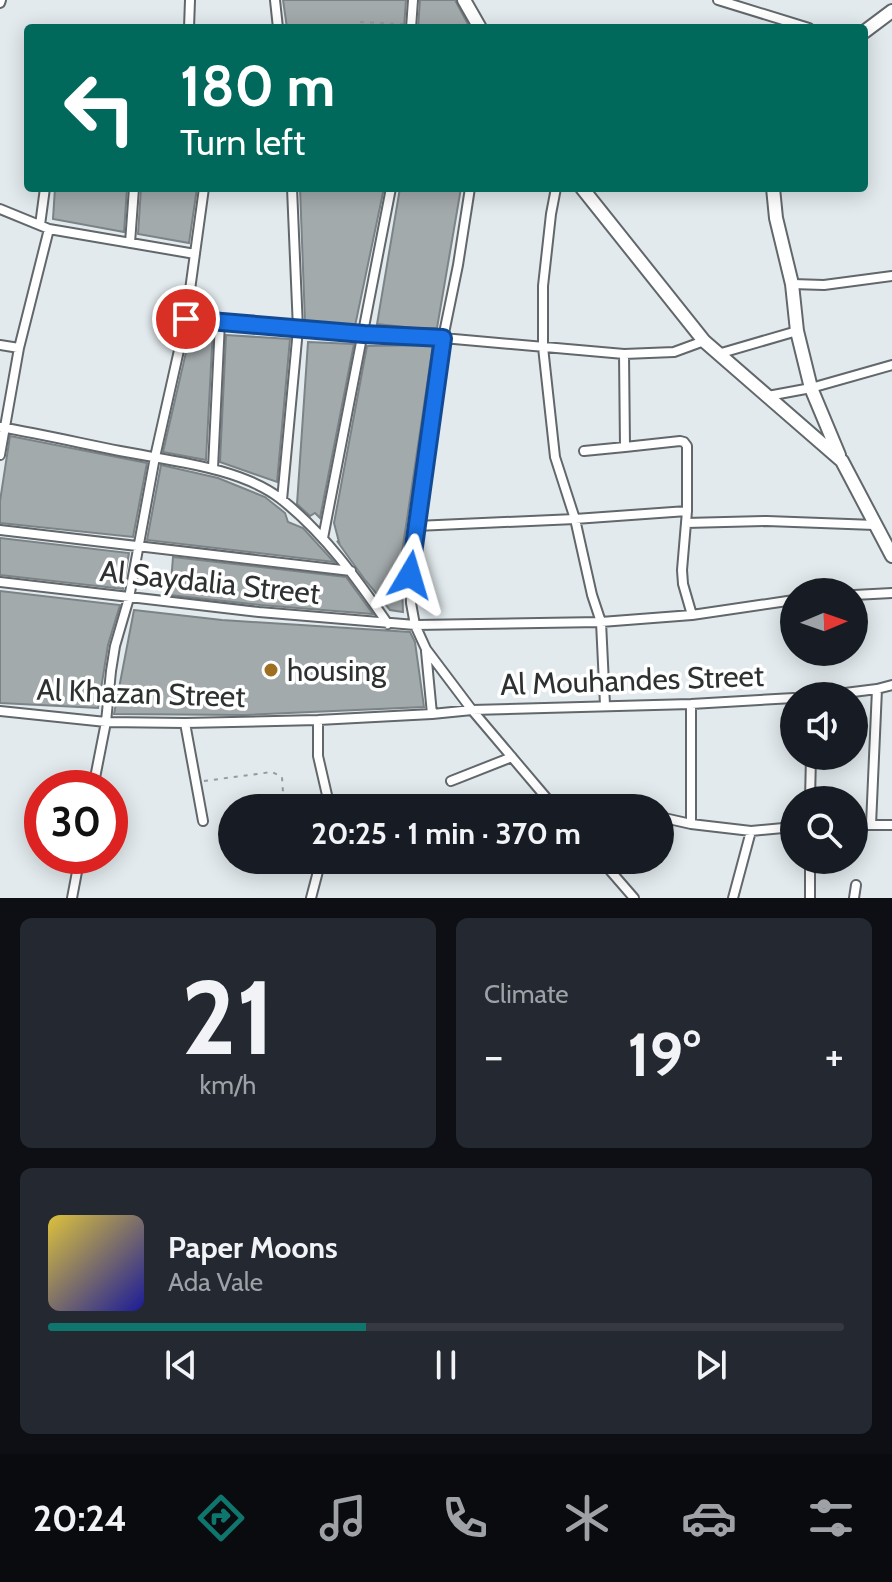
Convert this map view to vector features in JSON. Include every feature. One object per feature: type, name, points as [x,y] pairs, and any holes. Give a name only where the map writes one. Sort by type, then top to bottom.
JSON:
[{"type":"main road","points":[[464,0],[478,24]]},
{"type":"main road","points":[[868,29],[892,11]]},
{"type":"main road","points":[[585,192],[704,341],[842,461]]},
{"type":"main road","points":[[773,192],[776,218],[792,284],[797,331],[811,388],[842,461],[892,556]]},
{"type":"street","points":[[189,24],[190,0]]},
{"type":"street","points":[[275,0],[278,24]]},
{"type":"street","points":[[411,24],[413,0]]},
{"type":"street","points":[[718,0],[796,24]]},
{"type":"street","points":[[0,455],[2,427],[44,227],[45,192]]},
{"type":"street","points":[[130,243],[134,192]]},
{"type":"street","points":[[97,770],[115,646],[129,598],[155,457],[186,319],[203,192]]},
{"type":"street","points":[[282,500],[298,329],[292,192]]},
{"type":"street","points":[[323,538],[390,192]]},
{"type":"street","points":[[469,192],[443,338],[416,526],[410,575],[411,603],[415,625],[426,649],[472,710],[543,794]]},
{"type":"street","points":[[555,192],[543,286],[543,347],[555,457],[575,519],[601,622],[605,705]]},
{"type":"street","points":[[0,209],[44,227],[195,254]]},
{"type":"street","points":[[792,284],[824,285],[892,276]]},
{"type":"street","points":[[186,319],[624,354],[674,352],[704,341]]},
{"type":"street","points":[[213,468],[220,322]]},
{"type":"street","points":[[718,354],[797,331]]},
{"type":"street","points":[[0,345],[19,348]]},
{"type":"street","points":[[624,354],[625,447]]},
{"type":"street","points":[[768,396],[811,388],[892,365]]},
{"type":"street","points":[[2,427],[213,468],[257,485],[282,500],[323,538],[352,571],[388,624]]},
{"type":"street","points":[[584,451],[680,441],[686,443],[687,511],[683,584],[692,615]]},
{"type":"street","points":[[416,526],[687,511]]},
{"type":"street","points":[[686,523],[767,521],[875,525]]},
{"type":"street","points":[[0,530],[352,571]]},
{"type":"street","name":"Al Saydalia Street","points":[[0,582],[259,612],[415,625],[601,622],[692,615],[780,602]]},
{"type":"street","points":[[868,594],[892,593]]},
{"type":"street","points":[[426,649],[432,714]]},
{"type":"street","points":[[868,690],[892,685]]},
{"type":"street","points":[[877,689],[871,825],[892,825]]},
{"type":"street","name":"Al Mouhandes Street","points":[[472,710],[780,699]]},
{"type":"street","points":[[691,704],[691,824]]},
{"type":"street","name":"Al Khazan Street","points":[[0,711],[106,722],[185,723],[318,720],[472,710]]},
{"type":"street","points":[[318,720],[318,756],[327,794]]},
{"type":"street","points":[[185,723],[203,821]]},
{"type":"street","points":[[451,781],[512,757]]},
{"type":"street","points":[[674,820],[751,831],[780,828]]},
{"type":"street","points":[[733,898],[751,831]]},
{"type":"street","points":[[72,898],[77,874]]},
{"type":"street","points":[[311,898],[317,874]]},
{"type":"street","points":[[613,874],[634,898]]},
{"type":"street","points":[[810,874],[810,898]]},
{"type":"street","points":[[854,898],[856,885]]},
{"type":"path","points":[[360,22],[386,24]]},
{"type":"path","points":[[195,783],[272,772],[282,777],[283,794]]},
{"type":"building","points":[[283,0],[406,0],[404,24],[286,24]]},
{"type":"building","points":[[420,0],[455,0],[468,24],[418,24]]},
{"type":"building","points":[[55,192],[127,192],[124,232],[53,219]]},
{"type":"building","points":[[141,192],[196,192],[189,243],[138,234]]},
{"type":"building","points":[[300,192],[383,192],[355,326],[305,322]]},
{"type":"building","points":[[399,192],[460,192],[437,328],[377,324]]},
{"type":"building","points":[[192,326],[213,329],[206,460],[163,452]]},
{"type":"building","points":[[226,335],[290,339],[277,482],[220,462]]},
{"type":"building","points":[[308,342],[354,344],[320,518],[315,513],[310,516],[297,504]]},
{"type":"building","name":"housing","points":[[433,345],[401,559],[403,612],[390,610],[365,580],[337,541],[334,523],[367,346]]},
{"type":"building","points":[[10,436],[147,463],[133,537],[0,523],[0,501]]},
{"type":"building","name":"housing","points":[[161,465],[218,478],[265,497],[285,513],[288,522],[303,528],[334,562],[147,540]]},
{"type":"building","points":[[0,538],[129,553],[123,589],[0,575]]},
{"type":"building","name":"housing","points":[[173,557],[346,577],[373,614],[170,595]]},
{"type":"building","points":[[0,591],[120,605],[108,645],[98,708],[0,703]]},
{"type":"building","name":"housing","points":[[134,610],[222,620],[410,632],[415,642],[424,707],[245,715],[114,714]]},
{"type":"place","name":"housing","points":[[271,670]]},
{"type":"route","points":[[186,319],[443,338],[410,575]]}]
